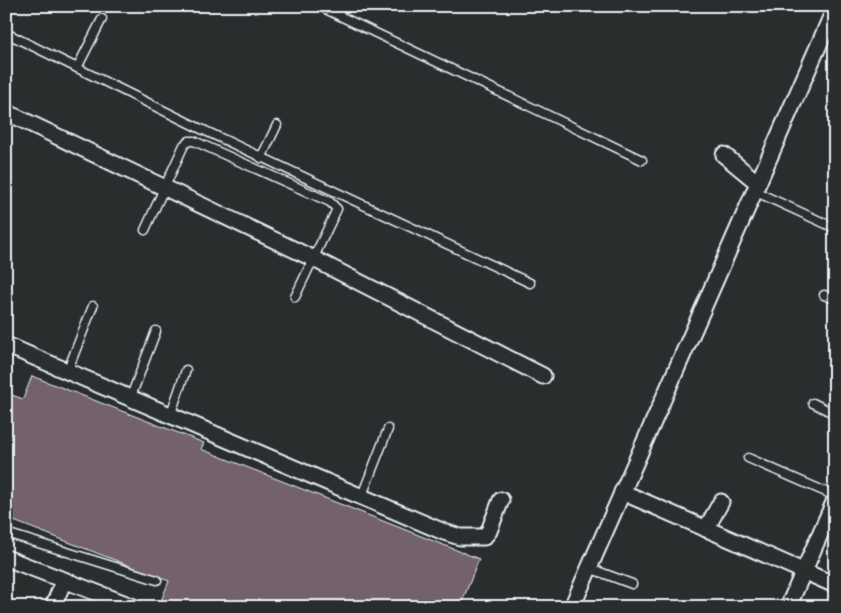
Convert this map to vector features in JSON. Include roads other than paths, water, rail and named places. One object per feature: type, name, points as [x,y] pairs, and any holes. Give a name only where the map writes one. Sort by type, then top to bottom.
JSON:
[{"type":"street","points":[[576,606],[589,568],[835,8]]},
{"type":"street","points":[[6,112],[314,259],[543,376]]},
{"type":"street","points":[[724,155],[756,187]]},
{"type":"street","points":[[6,345],[444,532],[460,537],[484,537],[489,531],[501,500]]},
{"type":"street","points":[[622,492],[835,585]]},
{"type":"street","points":[[788,607],[835,500]]},
{"type":"street","points":[[706,529],[721,502]]},
{"type":"street","points":[[8,564],[64,580],[112,603],[134,607]]},
{"type":"street","points":[[53,607],[64,580]]},
{"type":"lane","points":[[318,6],[642,160]]},
{"type":"lane","points":[[77,68],[102,19]]},
{"type":"lane","points":[[6,33],[261,158],[530,283]]},
{"type":"lane","points":[[261,158],[277,125]]},
{"type":"lane","points":[[145,230],[184,145],[189,141],[194,141],[330,202],[336,209],[295,298]]},
{"type":"lane","points":[[756,187],[835,228]]},
{"type":"lane","points":[[824,295],[835,299]]},
{"type":"lane","points":[[67,372],[93,306]]},
{"type":"lane","points":[[130,399],[156,331]]},
{"type":"lane","points":[[170,416],[186,370]]},
{"type":"lane","points":[[813,403],[835,414]]},
{"type":"lane","points":[[362,498],[388,430]]},
{"type":"lane","points":[[748,458],[835,496]]},
{"type":"lane","points":[[6,533],[157,580]]},
{"type":"lane","points":[[589,568],[632,584]]}]
